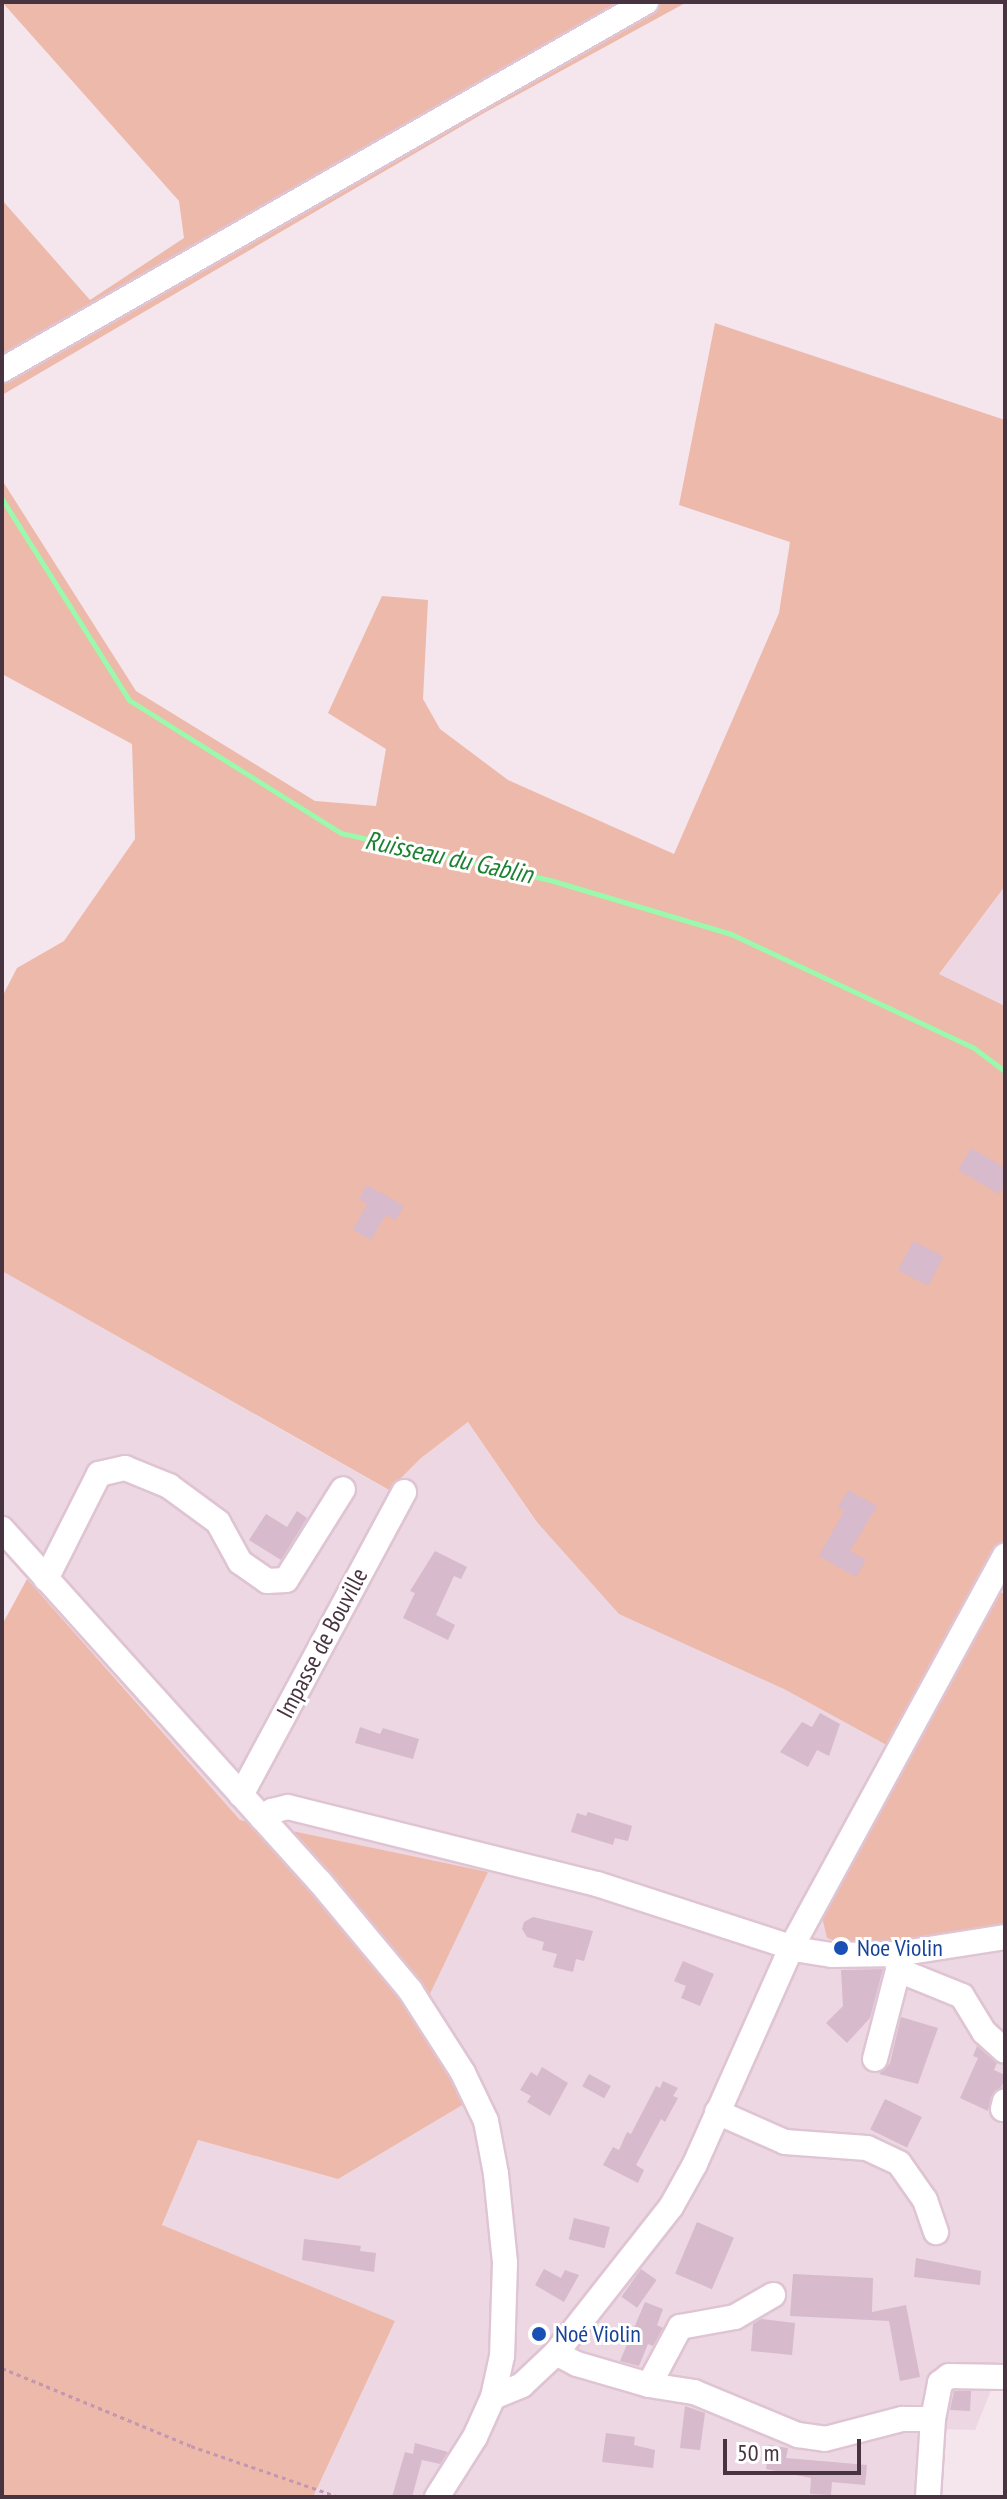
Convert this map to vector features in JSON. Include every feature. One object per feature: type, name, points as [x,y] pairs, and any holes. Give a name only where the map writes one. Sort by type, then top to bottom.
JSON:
[{"type":"street","points":[[2,370],[646,2]]},
{"type":"street","points":[[46,1579],[99,1474],[125,1468],[169,1486],[218,1522],[240,1562],[267,1581],[286,1580],[343,1489]]},
{"type":"street","name":"Impasse de Bouville","points":[[241,1795],[404,1492]]},
{"type":"street","points":[[2,1529],[262,1818],[410,1990],[463,2073],[486,2121],[496,2174],[505,2263],[502,2356],[493,2397],[475,2437],[437,2497]]},
{"type":"street","points":[[493,2397],[522,2385],[556,2353],[671,2207],[791,1948],[1005,1555]]},
{"type":"street","points":[[262,1818],[272,1811],[288,1807],[597,1884],[791,1948],[832,1955],[898,1962],[1005,1937]]},
{"type":"street","points":[[898,1962],[962,1996],[984,2032],[1005,2051]]},
{"type":"street","points":[[875,2059],[898,1962]]},
{"type":"street","points":[[717,2112],[785,2142],[867,2148],[899,2163],[925,2200],[936,2232]]},
{"type":"street","points":[[649,2385],[680,2327],[735,2317],[773,2295]]},
{"type":"street","points":[[502,2356],[514,2359],[556,2353],[577,2364],[649,2385],[694,2392],[798,2435],[825,2439],[902,2419],[933,2419]]},
{"type":"street","points":[[928,2497],[933,2419],[940,2383],[949,2376],[1005,2377]]},
{"type":"path","points":[[2,2368],[191,2446],[339,2497]]},
{"type":"shaded area","points":[[2,2],[687,2],[484,113],[2,395],[2,200],[90,300],[184,238],[179,201]]},
{"type":"shaded area","points":[[715,323],[1005,420],[1005,886],[939,974],[1005,1006],[1005,1573],[996,1590],[1005,1594],[1005,1927],[849,1946],[827,1938],[822,1917],[905,1755],[784,1689],[619,1614],[536,1521],[468,1422],[421,1458],[389,1490],[2,1271],[2,997],[17,968],[64,941],[135,839],[132,744],[2,674],[2,480],[136,691],[315,801],[376,806],[386,749],[328,713],[382,596],[428,600],[423,699],[440,729],[508,780],[674,854],[779,613],[790,542],[679,505]]},
{"type":"shaded area","points":[[1005,886],[1005,1006],[939,974]]},
{"type":"shaded area","points":[[2,1271],[388,1490],[421,1458],[468,1422],[536,1522],[784,1689],[906,1755],[871,1944],[1005,1927],[1005,2388],[992,2388],[975,2430],[941,2429],[939,2497],[313,2497],[395,2321],[162,2226],[197,2140],[338,2179],[487,1872],[240,1820],[2,1550]]},
{"type":"shaded area","points":[[27,1579],[240,1820],[488,1872],[418,2019],[479,2095],[338,2179],[198,2140],[162,2225],[395,2321],[313,2497],[2,2497],[2,1625]]},
{"type":"building","points":[[971,1148],[1005,1168],[1005,1183],[999,1194],[958,1170]]},
{"type":"building","points":[[367,1185],[404,1206],[396,1220],[386,1215],[371,1240],[353,1230],[367,1204],[359,1199]]},
{"type":"building","points":[[913,1241],[943,1256],[928,1286],[898,1270]]},
{"type":"building","points":[[848,1490],[877,1506],[850,1551],[866,1560],[856,1577],[819,1556],[844,1511],[838,1508]]},
{"type":"building","points":[[297,1511],[307,1518],[281,1560],[249,1540],[266,1514],[287,1527]]},
{"type":"building","points":[[435,1551],[467,1567],[461,1579],[454,1576],[436,1615],[455,1625],[448,1640],[403,1618],[415,1593],[410,1591]]},
{"type":"building","points":[[820,1713],[840,1724],[829,1756],[817,1750],[808,1767],[780,1752],[802,1722],[812,1727]]},
{"type":"building","points":[[360,1727],[380,1734],[383,1728],[419,1739],[413,1759],[355,1743]]},
{"type":"building","points":[[588,1812],[632,1826],[628,1841],[615,1838],[613,1845],[571,1832],[577,1813],[586,1816]]},
{"type":"building","points":[[533,1917],[593,1931],[584,1961],[576,1959],[573,1972],[553,1967],[557,1954],[542,1950],[544,1942],[527,1937],[522,1929],[524,1922]]},
{"type":"building","points":[[683,1961],[714,1974],[700,2006],[681,1998],[686,1986],[674,1981]]},
{"type":"building","points":[[883,1969],[870,2018],[847,2043],[826,2023],[843,2006],[841,1970]]},
{"type":"building","points":[[901,2017],[938,2028],[918,2084],[879,2074],[890,2063]]},
{"type":"building","points":[[977,2046],[997,2063],[994,2070],[1005,2075],[1002,2086],[991,2097],[988,2111],[960,2098],[978,2058],[973,2056]]},
{"type":"building","points":[[542,2067],[568,2083],[550,2116],[527,2102],[531,2096],[520,2090],[531,2072],[537,2076]]},
{"type":"building","points":[[589,2074],[611,2086],[604,2098],[582,2086]]},
{"type":"building","points":[[663,2081],[678,2088],[673,2096],[678,2098],[665,2122],[661,2119],[636,2165],[644,2170],[638,2183],[603,2165],[613,2147],[619,2150],[627,2132],[631,2134],[656,2086],[660,2088]]},
{"type":"building","points":[[885,2099],[922,2117],[907,2148],[870,2130]]},
{"type":"building","points":[[574,2218],[610,2227],[605,2248],[569,2239]]},
{"type":"building","points":[[697,2222],[734,2238],[712,2289],[675,2274]]},
{"type":"building","points":[[304,2239],[361,2246],[360,2251],[376,2253],[374,2272],[302,2260]]},
{"type":"building","points":[[916,2258],[981,2271],[980,2285],[914,2277]]},
{"type":"building","points":[[544,2269],[561,2278],[565,2270],[579,2275],[564,2302],[535,2285]]},
{"type":"building","points":[[641,2269],[657,2280],[637,2308],[621,2297]]},
{"type":"building","points":[[793,2274],[873,2278],[872,2312],[906,2305],[920,2377],[900,2381],[889,2321],[790,2316]]},
{"type":"building","points":[[645,2302],[663,2309],[657,2325],[663,2328],[653,2346],[648,2344],[639,2366],[620,2361]]},
{"type":"building","points":[[761,2319],[795,2323],[792,2355],[751,2351],[753,2324]]},
{"type":"building","points":[[954,2391],[971,2391],[970,2411],[950,2410]]},
{"type":"building","points":[[685,2406],[705,2413],[700,2450],[680,2448]]},
{"type":"building","points":[[606,2433],[635,2437],[634,2445],[655,2450],[653,2468],[602,2462]]},
{"type":"building","points":[[415,2443],[448,2452],[440,2464],[422,2460],[412,2497],[392,2497],[405,2452],[413,2454]]},
{"type":"building","points":[[769,2445],[788,2448],[786,2458],[867,2465],[865,2485],[832,2482],[831,2495],[810,2494],[811,2478],[766,2469]]},
{"type":"waterway","name":"Ruisseau du Gablin","points":[[2,499],[129,700],[341,833],[550,880],[731,934],[974,1048],[1005,1071]]},
{"type":"place","name":"Noe Violin","points":[[841,1948]]},
{"type":"place","name":"Noé Violin","points":[[539,2334]]}]
